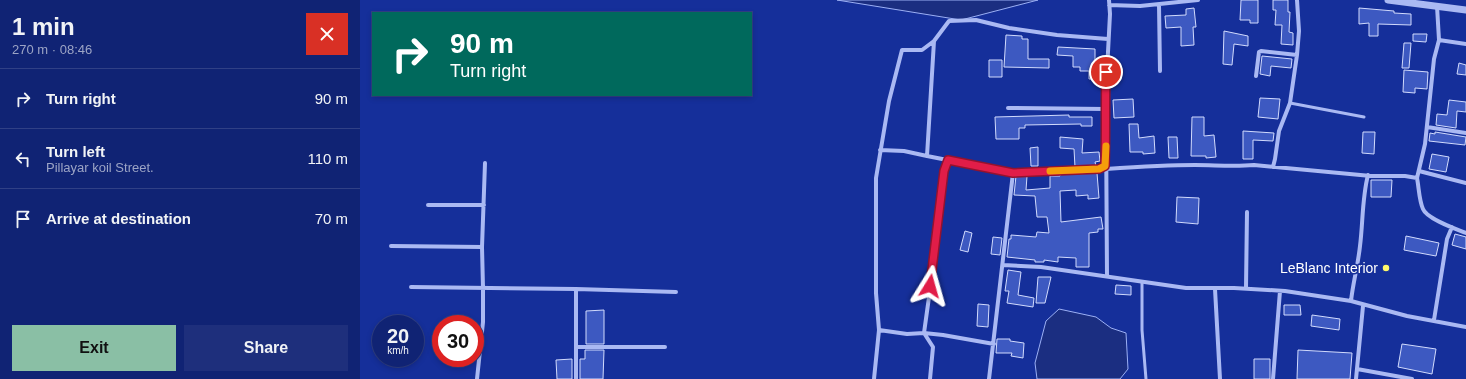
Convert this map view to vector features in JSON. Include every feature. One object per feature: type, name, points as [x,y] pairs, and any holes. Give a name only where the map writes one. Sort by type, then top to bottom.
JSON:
[{"type":"street","points":[[1107,276],[1105,109],[1110,14],[1109,2],[1140,6],[1198,0]]},
{"type":"street","points":[[1273,167],[1279,131],[1290,103],[1297,55],[1299,31],[1297,0]]},
{"type":"street","points":[[1388,0],[1466,10]]},
{"type":"street","points":[[1159,5],[1160,71]]},
{"type":"street","points":[[1437,6],[1439,40],[1434,60],[1422,160],[1417,178],[1423,210],[1428,215],[1466,233]]},
{"type":"street","points":[[874,379],[879,330],[876,293],[876,178],[889,101],[902,50],[922,50],[934,41],[949,21],[976,20],[1009,28],[1050,34],[1108,39]]},
{"type":"street","points":[[1439,40],[1466,44]]},
{"type":"street","points":[[927,156],[934,41]]},
{"type":"street","points":[[1256,76],[1258,52],[1297,55]]},
{"type":"street","points":[[1008,108],[1105,109]]},
{"type":"street","points":[[1427,127],[1466,133]]},
{"type":"street","points":[[880,150],[904,151],[1013,173],[1099,169],[1105,167],[1254,165],[1417,178]]},
{"type":"street","points":[[930,379],[933,347],[924,333],[935,254],[944,171],[948,160]]},
{"type":"street","points":[[477,379],[483,322],[482,247],[485,163]]},
{"type":"street","points":[[1419,171],[1466,183]]},
{"type":"street","points":[[989,379],[1013,173]]},
{"type":"street","points":[[1351,301],[1360,245],[1368,175]]},
{"type":"street","points":[[428,205],[484,206]]},
{"type":"street","points":[[1246,288],[1247,212]]},
{"type":"street","points":[[1434,320],[1447,239],[1452,227]]},
{"type":"street","points":[[391,246],[482,247]]},
{"type":"street","points":[[1002,265],[1041,267],[1186,288],[1246,288],[1280,291],[1351,301],[1363,306],[1466,327]]},
{"type":"street","points":[[410,287],[676,292]]},
{"type":"street","points":[[576,289],[576,379]]},
{"type":"street","points":[[1215,289],[1220,378]]},
{"type":"street","points":[[1273,379],[1280,291]]},
{"type":"street","points":[[1356,379],[1363,306]]},
{"type":"street","points":[[879,330],[907,334],[924,333],[943,335],[994,344]]},
{"type":"street","points":[[577,347],[665,347]]},
{"type":"street","points":[[1357,369],[1412,379]]},
{"type":"lane","points":[[1290,103],[1364,117]]},
{"type":"lane","points":[[1142,282],[1142,330],[1146,379]]},
{"type":"shaded area","points":[[837,0],[1038,0],[961,20]]},
{"type":"shaded area","points":[[1059,309],[1096,317],[1111,328],[1126,333],[1128,369],[1120,379],[1037,379],[1035,363],[1046,321]]},
{"type":"building","points":[[1241,0],[1258,0],[1258,23],[1250,23],[1250,20],[1240,20]]},
{"type":"building","points":[[1273,0],[1288,0],[1288,12],[1290,12],[1289,32],[1293,33],[1293,45],[1281,44],[1282,25],[1275,25],[1276,10],[1273,10]]},
{"type":"building","points":[[1194,8],[1196,27],[1193,27],[1194,45],[1181,46],[1181,27],[1166,28],[1165,16],[1186,15],[1186,9]]},
{"type":"building","points":[[1359,8],[1411,14],[1411,25],[1378,24],[1378,36],[1369,36],[1369,23],[1359,24]]},
{"type":"building","points":[[1224,31],[1248,36],[1248,46],[1234,44],[1232,65],[1223,64]]},
{"type":"building","points":[[1413,34],[1427,34],[1426,42],[1413,41]]},
{"type":"building","points":[[1006,35],[1022,36],[1022,39],[1028,39],[1028,59],[1049,59],[1049,68],[1004,67]]},
{"type":"building","points":[[1404,43],[1411,43],[1409,68],[1402,68]]},
{"type":"building","points":[[1058,47],[1095,49],[1095,62],[1100,62],[1100,79],[1089,79],[1089,71],[1080,71],[1080,67],[1073,67],[1073,56],[1057,55]]},
{"type":"building","points":[[1262,56],[1292,59],[1291,68],[1271,66],[1270,76],[1260,74]]},
{"type":"building","points":[[989,60],[1002,60],[1002,77],[989,77]]},
{"type":"building","points":[[1459,63],[1466,65],[1466,75],[1457,74]]},
{"type":"building","points":[[1404,70],[1428,72],[1427,89],[1415,88],[1415,93],[1403,92]]},
{"type":"building","points":[[1260,98],[1280,99],[1278,119],[1258,117]]},
{"type":"building","points":[[1133,99],[1134,117],[1114,118],[1113,100]]},
{"type":"building","points":[[1449,100],[1466,102],[1466,112],[1457,111],[1456,128],[1436,125],[1437,114],[1447,115]]},
{"type":"building","points":[[1069,115],[1069,117],[1092,117],[1092,126],[1081,126],[1081,124],[1025,125],[1025,128],[1019,128],[1019,139],[996,139],[995,117]]},
{"type":"building","points":[[1192,117],[1204,117],[1204,136],[1214,135],[1216,157],[1206,158],[1206,156],[1191,156]]},
{"type":"building","points":[[1129,124],[1138,124],[1139,138],[1154,136],[1155,153],[1143,154],[1143,152],[1130,152]]},
{"type":"building","points":[[1243,131],[1274,133],[1273,141],[1253,140],[1253,159],[1243,159]]},
{"type":"building","points":[[1363,132],[1375,132],[1374,154],[1362,153]]},
{"type":"building","points":[[1435,132],[1466,137],[1465,145],[1429,141],[1430,133],[1435,134]]},
{"type":"building","points":[[1060,137],[1083,139],[1082,153],[1099,152],[1100,161],[1095,162],[1096,166],[1075,167],[1074,149],[1060,148]]},
{"type":"building","points":[[1168,137],[1177,137],[1178,158],[1169,158]]},
{"type":"building","points":[[1038,147],[1038,166],[1031,166],[1030,148]]},
{"type":"building","points":[[1432,154],[1449,157],[1446,172],[1429,169]]},
{"type":"building","points":[[1097,173],[1099,198],[1088,199],[1088,195],[1076,196],[1076,190],[1060,191],[1061,222],[1101,217],[1103,229],[1098,229],[1098,232],[1089,233],[1089,267],[1076,267],[1076,258],[1058,257],[1058,262],[1044,260],[1044,262],[1035,262],[1035,260],[1007,257],[1009,239],[1011,239],[1011,235],[1036,237],[1037,232],[1049,233],[1047,217],[1037,217],[1035,196],[1014,195],[1016,176],[1027,176],[1026,190],[1050,188],[1050,176],[1060,176],[1060,174]]},
{"type":"building","points":[[1371,180],[1392,180],[1391,197],[1371,197]]},
{"type":"building","points":[[1177,197],[1199,198],[1198,224],[1176,222]]},
{"type":"building","points":[[965,231],[972,233],[968,252],[960,250]]},
{"type":"building","points":[[1455,234],[1466,237],[1466,249],[1452,245]]},
{"type":"building","points":[[1406,236],[1439,243],[1436,256],[1404,250]]},
{"type":"building","points":[[993,237],[1002,238],[1000,255],[991,254]]},
{"type":"building","points":[[1008,270],[1021,272],[1018,295],[1034,298],[1033,307],[1007,303],[1009,291],[1005,291]]},
{"type":"building","points":[[1038,277],[1051,277],[1045,303],[1036,303]]},
{"type":"building","points":[[1116,285],[1131,286],[1131,295],[1115,294]]},
{"type":"building","points":[[978,304],[989,305],[988,327],[977,326]]},
{"type":"building","points":[[1284,305],[1300,305],[1301,315],[1284,315]]},
{"type":"building","points":[[604,310],[604,344],[586,344],[586,311]]},
{"type":"building","points":[[1312,315],[1340,319],[1339,330],[1311,326]]},
{"type":"building","points":[[997,339],[1010,339],[1010,341],[1024,343],[1023,358],[1011,356],[1012,353],[996,353]]},
{"type":"building","points":[[1402,344],[1436,349],[1432,374],[1398,367]]},
{"type":"building","points":[[585,350],[604,350],[603,379],[580,379],[580,359],[585,359]]},
{"type":"building","points":[[1298,350],[1352,353],[1350,379],[1297,379]]},
{"type":"building","points":[[572,359],[572,379],[557,379],[556,360]]},
{"type":"building","points":[[1254,359],[1270,359],[1270,379],[1254,379]]},
{"type":"slow traffic","points":[[1050,171],[1099,169],[1105,166],[1106,146]]},
{"type":"place","name":"LeBlanc Interior","points":[[1386,268]]},
{"type":"route","points":[[930,286],[944,171],[948,160],[1013,173],[1099,169],[1105,166],[1106,72]]}]
